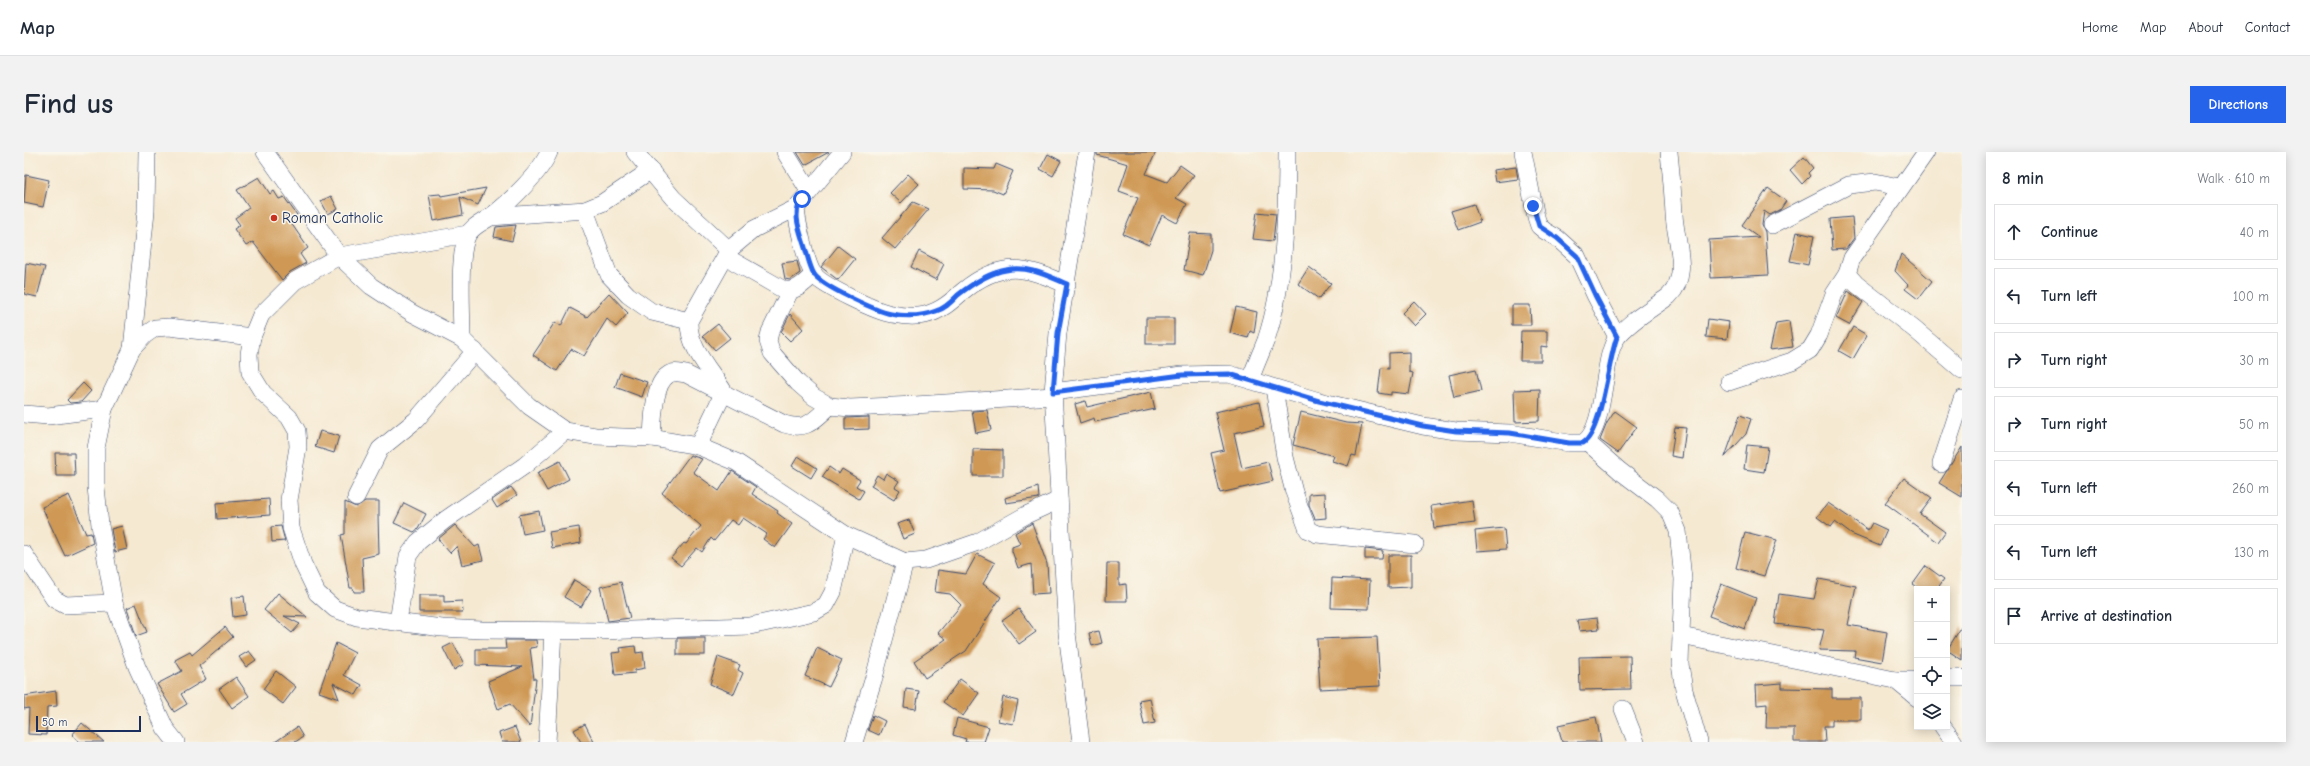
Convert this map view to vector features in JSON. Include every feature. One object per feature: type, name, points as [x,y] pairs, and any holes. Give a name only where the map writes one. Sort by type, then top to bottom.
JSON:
[{"type":"street","points":[[132,349],[146,211],[147,152]]},
{"type":"street","points":[[264,152],[340,256],[371,286],[412,313],[462,339],[475,350],[529,406],[565,431],[595,436],[652,438],[698,446],[736,462],[846,535],[905,562],[926,560],[978,542],[1026,515],[1059,500]]},
{"type":"street","points":[[462,339],[464,245],[468,234],[478,223],[490,217],[524,184],[546,160],[549,152]]},
{"type":"street","points":[[635,152],[673,198],[727,254],[762,279],[784,290],[790,291],[799,288],[814,274]]},
{"type":"street","points":[[785,152],[809,191]]},
{"type":"street","points":[[724,392],[693,345],[689,330],[689,321],[727,254],[754,228],[796,208],[842,152]]},
{"type":"street","points":[[1082,742],[1067,633],[1053,394],[1058,333],[1088,152]]},
{"type":"street","points":[[1250,380],[1266,339],[1276,297],[1286,211],[1287,152]]},
{"type":"street","points":[[1523,152],[1539,226],[1557,238],[1577,256],[1617,337]]},
{"type":"street","points":[[790,291],[770,332],[768,341],[772,353],[798,383],[814,397],[830,406],[850,408],[915,405],[1053,394],[1204,373],[1229,374],[1319,401],[1423,426],[1456,431],[1510,433],[1569,443],[1583,443],[1586,441],[1594,428],[1612,351],[1617,337],[1677,289],[1679,280],[1680,246],[1674,215],[1669,152]]},
{"type":"street","points":[[1729,382],[1792,361],[1810,350],[1819,335],[1834,294],[1848,274],[1852,258],[1926,152]]},
{"type":"street","points":[[490,217],[585,210],[602,203],[651,170]]},
{"type":"street","points":[[1772,225],[1849,185],[1875,182],[1900,188]]},
{"type":"street","points":[[796,208],[797,221],[814,274],[825,283],[858,301],[891,314],[912,316],[924,315],[938,311],[986,276],[1006,270],[1024,268],[1044,274],[1067,284]]},
{"type":"street","points":[[585,210],[609,275],[628,296],[652,312],[689,321]]},
{"type":"street","points":[[468,234],[340,256],[295,282],[261,315],[252,336],[249,354],[250,372],[263,393],[289,417],[297,431],[298,447],[289,500],[292,528],[303,564],[317,593],[335,609],[356,617],[482,630],[553,631],[728,628],[750,626],[814,612],[826,605],[832,592],[846,535]]},
{"type":"street","points":[[1848,274],[1856,284],[1922,335],[1962,370]]},
{"type":"street","points":[[176,742],[165,728],[137,667],[114,603],[100,525],[96,487],[96,448],[104,409],[132,349],[145,335],[155,328],[169,327],[252,336]]},
{"type":"street","points":[[356,497],[380,449],[416,420],[475,350]]},
{"type":"street","points":[[652,438],[657,395],[661,381],[669,374],[686,374],[724,392],[784,424],[797,428],[811,424],[830,406]]},
{"type":"street","points":[[1274,388],[1284,457],[1294,492],[1308,530],[1317,534],[1415,544]]},
{"type":"street","points":[[698,446],[724,392]]},
{"type":"street","points":[[1941,464],[1962,399]]},
{"type":"street","points":[[24,414],[48,416],[104,409]]},
{"type":"street","points":[[398,622],[408,556],[418,542],[445,520],[524,466],[565,431]]},
{"type":"street","points":[[1586,441],[1620,471],[1657,499],[1670,512],[1678,531],[1683,579],[1680,664],[1684,690],[1698,742]]},
{"type":"street","points":[[24,554],[54,599],[65,605],[114,603]]},
{"type":"street","points":[[854,742],[875,674],[905,562]]},
{"type":"street","points":[[547,742],[553,631]]},
{"type":"street","points":[[1681,636],[1895,680],[1914,680]]},
{"type":"street","points":[[1950,678],[1962,678]]},
{"type":"street","points":[[1895,680],[1914,696]]},
{"type":"street","points":[[1624,709],[1636,742]]},
{"type":"street","points":[[1945,730],[1954,742]]},
{"type":"building","points":[[797,152],[829,152],[805,165]]},
{"type":"building","points":[[1097,152],[1156,152],[1146,174],[1167,182],[1180,165],[1194,175],[1176,198],[1187,204],[1177,223],[1162,215],[1149,245],[1123,234],[1138,198],[1119,191],[1128,164],[1097,155]]},
{"type":"building","points":[[1048,154],[1061,161],[1053,176],[1040,169]]},
{"type":"building","points":[[1804,157],[1813,168],[1808,173],[1810,176],[1802,184],[1790,170]]},
{"type":"building","points":[[996,164],[1013,171],[1003,194],[993,190],[964,189],[964,168],[994,169]]},
{"type":"building","points":[[1516,167],[1518,179],[1495,182],[1493,170]]},
{"type":"building","points":[[908,174],[919,184],[901,203],[890,193]]},
{"type":"building","points":[[26,175],[49,180],[43,207],[24,203]]},
{"type":"building","points":[[259,177],[270,194],[274,191],[279,199],[284,197],[297,215],[289,220],[308,248],[300,254],[306,263],[290,272],[282,280],[253,242],[246,246],[234,229],[240,225],[235,218],[249,208],[237,190]]},
{"type":"building","points":[[486,188],[478,205],[460,197],[463,215],[434,221],[429,195],[440,194],[441,196]]},
{"type":"building","points":[[1768,188],[1786,201],[1780,210],[1770,215],[1764,211],[1762,225],[1765,232],[1768,275],[1711,278],[1709,240],[1759,237],[1742,225]]},
{"type":"building","points":[[331,196],[338,209],[328,214],[321,201]]},
{"type":"building","points":[[913,202],[929,209],[895,249],[882,238]]},
{"type":"building","points":[[1474,204],[1480,222],[1458,230],[1451,211]]},
{"type":"building","points":[[1257,212],[1276,214],[1273,241],[1253,239]]},
{"type":"building","points":[[1852,217],[1854,238],[1846,249],[1832,250],[1830,219]]},
{"type":"building","points":[[516,225],[512,241],[494,237],[496,227]]},
{"type":"building","points":[[1797,232],[1814,236],[1808,265],[1790,261]]},
{"type":"building","points":[[1190,233],[1211,234],[1211,250],[1203,275],[1184,270]]},
{"type":"building","points":[[838,246],[855,259],[838,280],[821,267]]},
{"type":"building","points":[[919,251],[944,264],[936,280],[911,267]]},
{"type":"building","points":[[1901,254],[1932,281],[1918,299],[1905,289],[1908,285],[1895,271]]},
{"type":"building","points":[[797,261],[800,273],[790,280],[785,279],[782,263]]},
{"type":"building","points":[[26,263],[45,267],[37,297],[24,294]]},
{"type":"building","points":[[1309,267],[1331,283],[1319,299],[1298,284]]},
{"type":"building","points":[[1848,291],[1863,302],[1849,325],[1836,318]]},
{"type":"building","points":[[609,293],[628,313],[616,327],[607,319],[584,356],[571,349],[557,371],[533,355],[555,322],[561,326],[570,308],[587,317]]},
{"type":"building","points":[[1414,301],[1426,314],[1414,326],[1402,313]]},
{"type":"building","points":[[1512,305],[1530,305],[1531,325],[1512,325]]},
{"type":"building","points":[[1236,307],[1257,312],[1254,333],[1250,331],[1248,338],[1230,333]]},
{"type":"building","points":[[790,314],[803,329],[790,341],[781,332]]},
{"type":"building","points":[[1146,318],[1174,318],[1174,344],[1146,344]]},
{"type":"building","points":[[1708,319],[1729,322],[1727,339],[1706,337]]},
{"type":"building","points":[[1789,321],[1793,347],[1770,350],[1776,323]]},
{"type":"building","points":[[718,324],[730,338],[715,350],[703,336]]},
{"type":"building","points":[[1853,327],[1867,335],[1853,359],[1839,351]]},
{"type":"building","points":[[1521,331],[1547,331],[1547,347],[1541,346],[1541,361],[1520,361]]},
{"type":"building","points":[[1409,352],[1409,372],[1413,373],[1409,394],[1391,392],[1391,395],[1378,393],[1381,368],[1389,369],[1389,353]]},
{"type":"building","points":[[1476,369],[1481,391],[1454,397],[1449,375]]},
{"type":"building","points":[[620,373],[647,382],[642,397],[615,387]]},
{"type":"building","points":[[83,383],[91,391],[81,402],[70,403],[67,400]]},
{"type":"building","points":[[1540,389],[1539,421],[1515,422],[1514,390]]},
{"type":"building","points":[[1151,392],[1155,409],[1095,422],[1094,418],[1080,423],[1075,404],[1085,401],[1087,407]]},
{"type":"building","points":[[1259,402],[1264,426],[1234,433],[1242,468],[1268,462],[1273,481],[1220,493],[1211,453],[1224,450],[1215,412]]},
{"type":"building","points":[[987,410],[991,430],[976,433],[972,411]]},
{"type":"building","points":[[1615,411],[1637,427],[1618,453],[1600,440],[1607,423]]},
{"type":"building","points":[[1301,412],[1346,423],[1362,424],[1356,456],[1352,455],[1348,466],[1332,461],[1334,456],[1293,445]]},
{"type":"building","points":[[1740,415],[1751,419],[1746,434],[1725,457]]},
{"type":"building","points":[[869,417],[869,429],[845,430],[845,418]]},
{"type":"building","points":[[1675,427],[1686,428],[1682,458],[1671,456]]},
{"type":"building","points":[[320,431],[339,436],[334,453],[315,447]]},
{"type":"building","points":[[1747,445],[1768,447],[1764,472],[1744,469]]},
{"type":"building","points":[[1962,447],[1962,497],[1939,483]]},
{"type":"building","points":[[973,449],[1003,450],[1003,476],[973,476]]},
{"type":"building","points":[[55,453],[74,453],[75,476],[56,476]]},
{"type":"building","points":[[690,455],[702,459],[693,472],[719,491],[732,471],[756,487],[752,494],[778,511],[777,513],[792,524],[775,548],[763,539],[767,534],[743,518],[738,525],[731,520],[714,541],[711,538],[702,552],[697,548],[681,566],[671,558],[684,543],[686,544],[701,526],[662,493]]},
{"type":"building","points":[[798,456],[817,468],[811,478],[792,466]]},
{"type":"building","points":[[560,461],[569,479],[547,491],[537,473]]},
{"type":"building","points":[[829,467],[839,474],[842,469],[860,480],[856,486],[864,491],[859,499],[822,477]]},
{"type":"building","points":[[886,473],[899,481],[895,487],[900,490],[894,500],[871,486],[877,475],[883,479]]},
{"type":"building","points":[[1904,478],[1932,498],[1920,514],[1945,532],[1938,542],[1885,503]]},
{"type":"building","points":[[511,487],[517,495],[497,508],[492,500]]},
{"type":"building","points":[[1038,487],[1039,498],[1006,503],[1005,498]]},
{"type":"building","points":[[1325,493],[1326,518],[1315,519],[1309,505],[1309,494]]},
{"type":"building","points":[[69,495],[86,534],[91,533],[93,543],[65,556],[42,507]]},
{"type":"building","points":[[269,499],[270,515],[217,519],[216,503]]},
{"type":"building","points":[[1472,500],[1475,523],[1434,528],[1431,506]]},
{"type":"building","points":[[365,501],[379,501],[379,554],[362,558],[364,592],[354,592],[353,588],[350,588],[341,535],[345,534],[345,502],[356,507]]},
{"type":"building","points":[[404,503],[426,514],[418,529],[414,532],[394,523]]},
{"type":"building","points":[[1828,503],[1868,530],[1872,523],[1887,530],[1880,546],[1851,534],[1835,522],[1831,527],[1817,517]]},
{"type":"building","points":[[539,511],[543,530],[523,534],[519,515]]},
{"type":"building","points":[[909,520],[915,534],[903,539],[897,524]]},
{"type":"building","points":[[1032,523],[1047,564],[1049,593],[1033,594],[1031,564],[1018,568],[1012,551],[1012,547],[1020,544],[1015,533]]},
{"type":"building","points":[[455,525],[475,547],[479,545],[483,560],[462,565],[457,546],[450,553],[438,539]]},
{"type":"building","points":[[122,526],[127,549],[115,552],[111,529]]},
{"type":"building","points":[[281,526],[285,541],[272,542],[271,527]]},
{"type":"building","points":[[579,527],[581,543],[552,548],[549,532]]},
{"type":"building","points":[[1504,528],[1506,549],[1477,551],[1475,531]]},
{"type":"building","points":[[1745,532],[1777,540],[1764,576],[1736,568]]},
{"type":"building","points":[[1365,549],[1383,551],[1382,559],[1365,559]]},
{"type":"building","points":[[977,554],[995,563],[983,584],[1001,597],[966,651],[925,678],[914,661],[946,639],[938,633],[961,605],[950,594],[935,592],[938,570],[966,574]]},
{"type":"building","points":[[1388,555],[1411,555],[1411,587],[1388,588]]},
{"type":"building","points":[[1107,563],[1119,563],[1119,585],[1126,584],[1127,601],[1106,601]]},
{"type":"building","points":[[1926,566],[1944,579],[1939,586],[1916,586],[1913,584]]},
{"type":"building","points":[[1332,578],[1370,580],[1369,609],[1331,608]]},
{"type":"building","points":[[1819,579],[1856,586],[1848,625],[1887,632],[1882,662],[1854,657],[1855,651],[1819,650],[1824,630],[1775,624],[1779,594],[1814,599]]},
{"type":"building","points":[[574,580],[591,590],[581,607],[564,597]]},
{"type":"building","points":[[621,582],[630,618],[608,621],[600,587]]},
{"type":"building","points":[[1721,584],[1756,598],[1745,629],[1709,616]]},
{"type":"building","points":[[278,593],[307,617],[284,616],[300,624],[292,633],[264,610]]},
{"type":"building","points":[[419,595],[444,595],[444,602],[462,601],[463,612],[419,612]]},
{"type":"building","points":[[244,596],[246,615],[233,617],[231,598]]},
{"type":"building","points":[[136,604],[147,632],[136,636],[127,608]]},
{"type":"building","points":[[1019,609],[1036,632],[1019,644],[1002,621]]},
{"type":"building","points":[[1597,618],[1599,629],[1579,631],[1577,620]]},
{"type":"building","points":[[1962,626],[1962,660],[1950,652],[1950,645]]},
{"type":"building","points":[[225,627],[233,637],[199,666],[206,679],[181,694],[187,704],[174,712],[157,684],[182,671],[175,660],[190,652],[192,655]]},
{"type":"building","points":[[1099,631],[1102,643],[1092,646],[1089,633]]},
{"type":"building","points":[[1377,637],[1380,686],[1320,689],[1317,639]]},
{"type":"building","points":[[677,638],[705,638],[705,655],[677,655]]},
{"type":"building","points":[[505,640],[536,640],[537,647],[530,648],[534,679],[536,679],[530,727],[510,704],[498,709],[488,681],[522,667],[476,665],[476,649],[506,649]]},
{"type":"building","points":[[336,643],[355,653],[344,675],[362,685],[356,695],[333,683],[339,699],[319,692]]},
{"type":"building","points":[[453,643],[464,664],[454,670],[443,648]]},
{"type":"building","points":[[635,646],[636,653],[643,652],[645,668],[635,670],[635,673],[615,675],[612,653],[621,652],[620,648]]},
{"type":"building","points":[[817,648],[842,660],[829,687],[805,676]]},
{"type":"building","points":[[249,651],[256,660],[246,667],[239,657]]},
{"type":"building","points":[[1630,656],[1631,689],[1580,690],[1579,657]]},
{"type":"building","points":[[718,657],[740,665],[738,670],[743,673],[734,694],[710,684]]},
{"type":"building","points":[[276,671],[296,687],[283,704],[263,689]]},
{"type":"building","points":[[236,677],[249,696],[232,708],[219,689]]},
{"type":"building","points":[[960,679],[979,693],[963,716],[943,702]]},
{"type":"building","points":[[1782,683],[1782,688],[1832,689],[1832,698],[1861,698],[1861,720],[1832,720],[1832,726],[1824,726],[1825,742],[1794,742],[1794,728],[1766,728],[1767,704],[1757,705],[1756,685]]},
{"type":"building","points":[[906,689],[919,691],[916,709],[904,707]]},
{"type":"building","points":[[56,691],[57,706],[47,707],[46,735],[28,734],[29,708],[24,709],[24,696]]},
{"type":"building","points":[[1003,697],[1018,701],[1013,724],[998,721]]},
{"type":"building","points":[[1150,698],[1155,723],[1144,725],[1139,700]]},
{"type":"building","points":[[873,715],[885,721],[879,735],[868,730]]},
{"type":"building","points":[[1596,717],[1601,742],[1562,742],[1558,725]]},
{"type":"building","points":[[957,718],[989,727],[984,742],[965,742],[966,739],[953,735]]},
{"type":"building","points":[[82,723],[104,742],[80,742],[72,735]]},
{"type":"building","points":[[585,724],[594,742],[581,742],[574,730]]},
{"type":"building","points":[[297,727],[303,737],[295,742],[275,742]]},
{"type":"building","points":[[515,727],[521,742],[502,742],[499,733]]},
{"type":"place","name":"Roman Catholic","points":[[274,218]]},
{"type":"route","points":[[802,199],[796,208],[797,221],[814,274],[825,283],[858,301],[891,314],[912,316],[924,315],[938,311],[986,276],[1006,270],[1024,268],[1044,274],[1067,284],[1058,333],[1053,392],[1182,375],[1204,373],[1229,374],[1319,401],[1423,426],[1456,431],[1510,433],[1569,443],[1583,443],[1590,436],[1594,428],[1612,351],[1617,337],[1577,256],[1571,249],[1539,226],[1533,206]]}]
